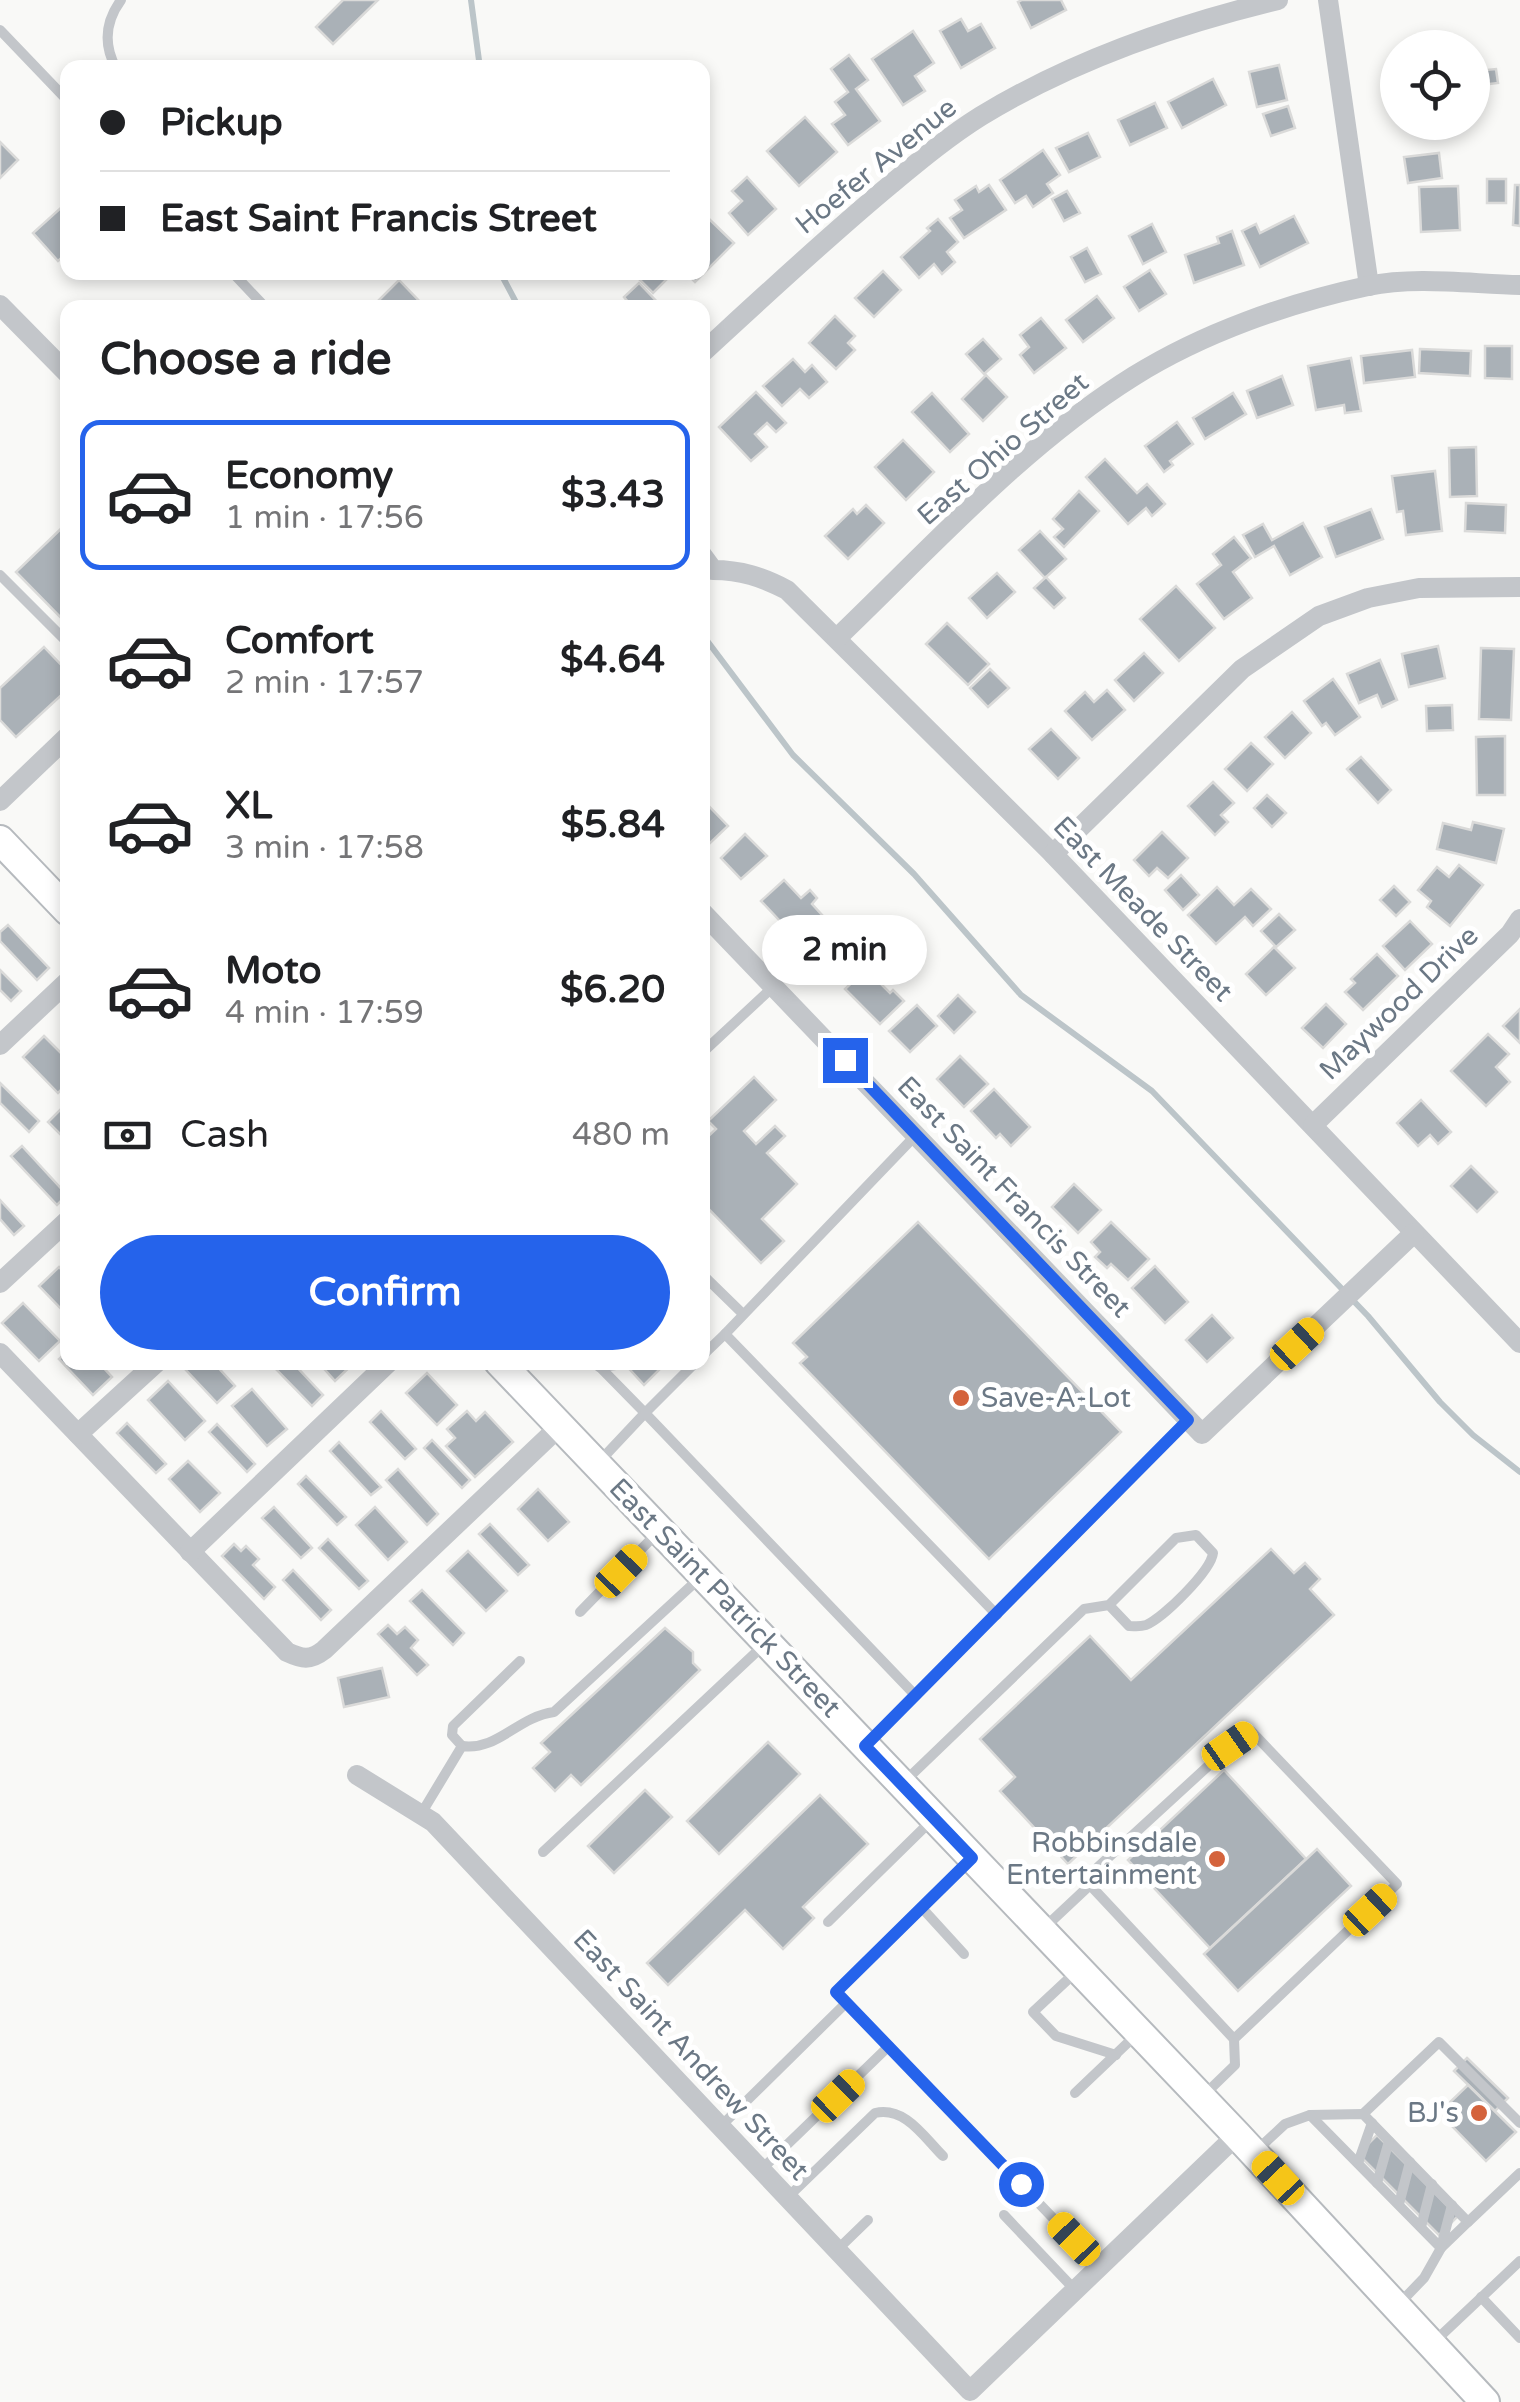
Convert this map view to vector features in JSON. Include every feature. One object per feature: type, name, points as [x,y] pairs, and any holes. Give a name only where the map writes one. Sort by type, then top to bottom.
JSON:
[{"type":"main road","points":[[0,840],[60,903]]},
{"type":"main road","name":"East Saint Patrick Street","points":[[516,1370],[560,1426],[1246,2144],[1485,2402]]},
{"type":"street","name":"Hoefer Avenue","points":[[710,346],[840,226],[981,116],[1074,67],[1154,33],[1278,0]]},
{"type":"street","points":[[1328,0],[1370,286]]},
{"type":"street","name":"East Ohio Street","points":[[837,638],[1036,449],[1137,374],[1241,324],[1370,286],[1409,282],[1520,285]]},
{"type":"street","points":[[0,305],[60,366]]},
{"type":"street","name":"East Meade Street","points":[[710,569],[749,574],[787,590],[949,748],[1520,1343]]},
{"type":"street","points":[[1052,854],[1242,669],[1319,616],[1368,598],[1419,588],[1520,586]]},
{"type":"street","points":[[0,801],[60,744]]},
{"type":"street","name":"Maywood Drive","points":[[1313,1125],[1510,934],[1520,919]]},
{"type":"street","name":"East Saint Francis Street","points":[[710,920],[1195,1427]]},
{"type":"street","points":[[0,1045],[60,989]]},
{"type":"street","points":[[0,1284],[60,1228]]},
{"type":"street","points":[[1195,1427],[1321,1321],[1414,1233]]},
{"type":"street","points":[[0,1352],[287,1652],[302,1660],[315,1658],[560,1426]]},
{"type":"street","points":[[78,1434],[148,1370]]},
{"type":"street","points":[[190,1552],[381,1370]]},
{"type":"street","name":"East Saint Andrew Street","points":[[357,1775],[420,1815],[446,1837],[970,2391],[1076,2290]]},
{"type":"street","points":[[1076,2290],[1246,2144]]},
{"type":"lane","points":[[112,60],[106,32],[121,0]]},
{"type":"lane","points":[[0,30],[60,92]]},
{"type":"lane","points":[[240,280],[258,300]]},
{"type":"lane","points":[[0,574],[60,635]]},
{"type":"lane","points":[[710,1046],[774,986]]},
{"type":"lane","points":[[710,1348],[916,1135]]},
{"type":"lane","points":[[710,1282],[743,1314]]},
{"type":"lane","points":[[724,1334],[997,1615]]},
{"type":"lane","points":[[604,1370],[916,1696]]},
{"type":"lane","points":[[596,1464],[684,1370]]},
{"type":"lane","points":[[865,1746],[1195,1427]]},
{"type":"lane","points":[[580,1612],[659,1530]]},
{"type":"lane","points":[[902,1784],[1084,1610],[1109,1605],[1176,1538],[1196,1535],[1213,1554],[1204,1574],[1149,1624],[1130,1626],[1109,1605]]},
{"type":"lane","points":[[520,1661],[452,1726],[452,1735],[462,1746],[476,1748],[503,1736],[533,1715],[554,1712],[703,1576]]},
{"type":"lane","points":[[543,1852],[767,1643]]},
{"type":"lane","points":[[1041,1930],[1090,1885],[1098,1867],[1252,1730],[1397,1884],[1234,2038]]},
{"type":"lane","points":[[420,1815],[462,1746]]},
{"type":"lane","points":[[828,1922],[934,1818]]},
{"type":"lane","points":[[972,1858],[836,1992],[1100,2267]]},
{"type":"lane","points":[[1090,1885],[1234,2038],[1235,2065],[1202,2098]]},
{"type":"lane","points":[[922,1908],[964,1954]]},
{"type":"lane","points":[[1079,1969],[1033,2012],[1056,2036],[1116,2055]]},
{"type":"lane","points":[[720,2126],[846,2003]]},
{"type":"lane","points":[[1075,2093],[1139,2032]]},
{"type":"lane","points":[[1358,2164],[1368,2119],[1439,2042],[1520,2123]]},
{"type":"lane","points":[[761,2170],[889,2046]]},
{"type":"lane","points":[[787,2198],[876,2113],[887,2110],[900,2114],[943,2156]]},
{"type":"lane","points":[[1310,2115],[1441,2248]]},
{"type":"lane","points":[[1246,2144],[1310,2115],[1368,2119],[1468,2222]]},
{"type":"lane","points":[[1378,2183],[1389,2141]]},
{"type":"lane","points":[[1399,2204],[1410,2162]]},
{"type":"lane","points":[[1441,2248],[1520,2172]]},
{"type":"lane","points":[[1421,2227],[1432,2184]]},
{"type":"lane","points":[[1396,2306],[1424,2278],[1441,2248],[1452,2205]]},
{"type":"lane","points":[[1004,2216],[1076,2290]]},
{"type":"lane","points":[[837,2250],[868,2220]]},
{"type":"lane","points":[[1432,2344],[1520,2260]]},
{"type":"lane","points":[[1482,2297],[1520,2338]]},
{"type":"building","points":[[343,0],[378,0],[333,44],[316,27]]},
{"type":"building","points":[[1061,0],[1066,10],[1031,28],[1018,2]]},
{"type":"building","points":[[961,19],[968,31],[981,24],[995,48],[961,68],[940,31]]},
{"type":"building","points":[[913,31],[934,63],[915,76],[925,91],[903,105],[872,59]]},
{"type":"building","points":[[849,55],[868,80],[856,89],[880,121],[848,145],[832,124],[845,115],[835,102],[848,92],[831,69]]},
{"type":"building","points":[[1279,65],[1287,100],[1257,107],[1249,72]]},
{"type":"building","points":[[1496,69],[1498,83],[1490,84],[1490,70]]},
{"type":"building","points":[[1213,79],[1226,105],[1182,128],[1168,102]]},
{"type":"building","points":[[1155,103],[1167,128],[1130,145],[1118,120]]},
{"type":"building","points":[[1288,106],[1295,128],[1271,136],[1263,114]]},
{"type":"building","points":[[805,117],[837,152],[799,186],[767,151]]},
{"type":"building","points":[[1088,133],[1100,157],[1069,172],[1056,148]]},
{"type":"building","points":[[0,142],[18,160],[0,178]]},
{"type":"building","points":[[1043,150],[1060,175],[1047,184],[1053,193],[1033,207],[1026,196],[1015,203],[1000,180]]},
{"type":"building","points":[[1439,153],[1442,178],[1408,183],[1404,157]]},
{"type":"building","points":[[747,177],[776,209],[748,235],[729,213],[742,201],[732,191]]},
{"type":"building","points":[[1487,179],[1506,179],[1506,203],[1487,203]]},
{"type":"building","points":[[989,185],[1006,210],[964,238],[950,218],[962,210],[955,200],[976,186],[979,192]]},
{"type":"building","points":[[1515,185],[1520,185],[1520,226],[1513,225]]},
{"type":"building","points":[[1458,186],[1460,230],[1421,232],[1419,187]]},
{"type":"building","points":[[1067,191],[1080,213],[1064,221],[1052,199]]},
{"type":"building","points":[[60,209],[60,259],[58,261],[33,233]]},
{"type":"building","points":[[1294,216],[1308,243],[1260,267],[1242,231],[1256,224],[1260,233]]},
{"type":"building","points":[[938,219],[958,242],[947,252],[955,262],[942,274],[934,264],[919,278],[901,257]]},
{"type":"building","points":[[710,220],[734,243],[710,267]]},
{"type":"building","points":[[1152,224],[1166,252],[1143,264],[1129,236]]},
{"type":"building","points":[[1232,231],[1244,265],[1194,283],[1185,255],[1219,243],[1217,237]]},
{"type":"building","points":[[1087,248],[1101,274],[1085,282],[1071,257]]},
{"type":"building","points":[[1150,270],[1166,294],[1139,311],[1124,287]]},
{"type":"building","points":[[883,271],[901,290],[874,317],[855,298]]},
{"type":"building","points":[[399,280],[418,300],[379,300]]},
{"type":"building","points":[[640,280],[666,280],[653,293]]},
{"type":"building","points":[[639,283],[655,300],[626,300],[624,297]]},
{"type":"building","points":[[1097,296],[1114,318],[1083,342],[1066,320]]},
{"type":"building","points":[[835,316],[855,336],[848,343],[855,350],[836,369],[809,343]]},
{"type":"building","points":[[1041,318],[1066,348],[1034,373],[1020,355],[1029,347],[1020,335]]},
{"type":"building","points":[[983,339],[1001,359],[984,374],[966,354]]},
{"type":"building","points":[[1485,346],[1512,346],[1512,379],[1485,378]]},
{"type":"building","points":[[1420,349],[1471,351],[1470,376],[1419,373]]},
{"type":"building","points":[[1412,350],[1415,377],[1364,383],[1361,356]]},
{"type":"building","points":[[1351,358],[1361,411],[1345,413],[1344,405],[1316,410],[1308,366]]},
{"type":"building","points":[[793,359],[805,372],[812,365],[827,382],[809,398],[800,389],[782,406],[763,386]]},
{"type":"building","points":[[986,375],[1007,397],[983,421],[962,399]]},
{"type":"building","points":[[1282,376],[1293,405],[1257,418],[1247,391]]},
{"type":"building","points":[[756,392],[786,423],[776,432],[767,423],[755,434],[767,447],[751,461],[719,427]]},
{"type":"building","points":[[932,393],[969,434],[950,452],[912,412]]},
{"type":"building","points":[[1233,393],[1246,414],[1205,439],[1193,418]]},
{"type":"building","points":[[1177,422],[1193,444],[1170,461],[1173,465],[1164,472],[1145,446]]},
{"type":"building","points":[[903,440],[934,472],[906,500],[875,467]]},
{"type":"building","points":[[1476,447],[1477,496],[1450,497],[1449,448]]},
{"type":"building","points":[[1105,459],[1137,493],[1147,484],[1165,504],[1152,516],[1146,508],[1128,524],[1086,477]]},
{"type":"building","points":[[1435,471],[1442,531],[1406,535],[1403,511],[1397,512],[1392,476]]},
{"type":"building","points":[[1079,491],[1099,511],[1064,547],[1054,537],[1063,529],[1053,519]]},
{"type":"building","points":[[1466,503],[1506,505],[1505,533],[1465,531]]},
{"type":"building","points":[[866,505],[884,523],[848,559],[825,536],[853,509],[857,514]]},
{"type":"building","points":[[1371,509],[1383,539],[1336,557],[1325,527]]},
{"type":"building","points":[[1303,523],[1322,557],[1290,575],[1274,546],[1255,557],[1243,535],[1263,524],[1272,540]]},
{"type":"building","points":[[60,530],[60,617],[16,572]]},
{"type":"building","points":[[1040,531],[1066,559],[1045,578],[1019,550]]},
{"type":"building","points":[[1234,537],[1251,558],[1233,572],[1252,598],[1224,619],[1197,584],[1221,565],[1213,554]]},
{"type":"building","points":[[997,573],[1015,592],[987,618],[969,598]]},
{"type":"building","points":[[1046,577],[1065,598],[1054,608],[1034,588]]},
{"type":"building","points":[[1176,586],[1215,628],[1179,661],[1140,619]]},
{"type":"building","points":[[947,623],[989,664],[968,685],[926,644]]},
{"type":"building","points":[[1438,646],[1445,678],[1409,687],[1402,654]]},
{"type":"building","points":[[44,647],[60,664],[60,696],[16,737],[0,720],[0,688]]},
{"type":"building","points":[[1481,648],[1514,649],[1511,720],[1479,719]]},
{"type":"building","points":[[1144,653],[1163,673],[1134,701],[1115,680]]},
{"type":"building","points":[[1380,660],[1397,700],[1382,707],[1377,695],[1359,703],[1347,674]]},
{"type":"building","points":[[990,669],[1009,688],[988,707],[970,688]]},
{"type":"building","points":[[1333,679],[1360,717],[1335,735],[1326,723],[1322,726],[1304,701]]},
{"type":"building","points":[[1107,690],[1125,710],[1092,740],[1065,711],[1085,692],[1094,702]]},
{"type":"building","points":[[1452,705],[1453,730],[1427,731],[1426,706]]},
{"type":"building","points":[[1292,712],[1311,733],[1285,758],[1265,737]]},
{"type":"building","points":[[1051,729],[1079,758],[1058,779],[1029,749]]},
{"type":"building","points":[[1505,736],[1505,795],[1477,795],[1476,737]]},
{"type":"building","points":[[1251,743],[1273,764],[1247,791],[1225,769]]},
{"type":"building","points":[[1361,757],[1391,790],[1378,803],[1347,769]]},
{"type":"building","points":[[1213,782],[1234,803],[1221,815],[1228,822],[1215,835],[1188,806]]},
{"type":"building","points":[[1267,795],[1286,813],[1272,827],[1254,808]]},
{"type":"building","points":[[710,807],[728,826],[710,843]]},
{"type":"building","points":[[1473,822],[1504,829],[1496,863],[1437,849],[1443,823],[1471,830]]},
{"type":"building","points":[[1162,832],[1188,858],[1168,878],[1157,868],[1149,876],[1134,860]]},
{"type":"building","points":[[745,834],[767,856],[741,879],[721,858]]},
{"type":"building","points":[[1459,865],[1483,885],[1450,926],[1427,907],[1431,901],[1418,890],[1437,867],[1449,877]]},
{"type":"building","points":[[1181,875],[1199,895],[1183,910],[1165,890]]},
{"type":"building","points":[[784,880],[801,898],[810,890],[817,898],[812,904],[822,915],[797,939],[761,901]]},
{"type":"building","points":[[1394,886],[1410,902],[1396,916],[1380,900]]},
{"type":"building","points":[[1217,887],[1234,905],[1251,889],[1271,909],[1253,926],[1245,917],[1216,944],[1188,915]]},
{"type":"building","points":[[1279,914],[1295,930],[1275,948],[1295,968],[1266,995],[1246,974],[1275,946],[1261,931]]},
{"type":"building","points":[[830,920],[859,951],[834,975],[805,945]]},
{"type":"building","points":[[1410,921],[1432,944],[1405,970],[1383,946]]},
{"type":"building","points":[[8,925],[49,968],[37,980],[0,941],[0,932]]},
{"type":"building","points":[[1377,954],[1398,976],[1363,1010],[1345,992],[1355,983],[1351,979]]},
{"type":"building","points":[[866,969],[904,1001],[880,1024],[845,989]]},
{"type":"building","points":[[0,970],[21,991],[11,1001],[0,990]]},
{"type":"building","points":[[958,995],[975,1012],[954,1033],[938,1016]]},
{"type":"building","points":[[1326,1004],[1346,1024],[1323,1048],[1302,1028]]},
{"type":"building","points":[[917,1005],[937,1026],[910,1052],[889,1031]]},
{"type":"building","points":[[1520,1009],[1520,1043],[1503,1026]]},
{"type":"building","points":[[1488,1034],[1509,1054],[1496,1067],[1510,1082],[1486,1106],[1451,1071]]},
{"type":"building","points":[[44,1036],[60,1052],[60,1091],[58,1093],[23,1057]]},
{"type":"building","points":[[960,1056],[988,1084],[964,1107],[937,1079]]},
{"type":"building","points":[[754,1077],[776,1100],[744,1131],[756,1144],[775,1126],[785,1136],[767,1153],[797,1184],[762,1219],[784,1241],[761,1263],[710,1210],[710,1135],[716,1129],[710,1119]]},
{"type":"building","points":[[0,1083],[39,1121],[29,1132],[0,1103]]},
{"type":"building","points":[[994,1089],[1030,1127],[1011,1146],[1000,1134],[996,1138],[971,1111]]},
{"type":"building","points":[[1421,1100],[1451,1132],[1438,1144],[1430,1135],[1418,1146],[1397,1123]]},
{"type":"building","points":[[60,1110],[60,1134],[48,1122]]},
{"type":"building","points":[[22,1146],[60,1187],[57,1205],[11,1156]]},
{"type":"building","points":[[1471,1166],[1497,1192],[1477,1212],[1451,1186]]},
{"type":"building","points":[[1074,1184],[1101,1210],[1078,1233],[1052,1207]]},
{"type":"building","points":[[0,1200],[24,1226],[14,1235],[0,1219]]},
{"type":"building","name":"Save-A-Lot","points":[[918,1222],[1121,1432],[989,1559],[800,1363],[807,1357],[793,1343]]},
{"type":"building","points":[[1111,1222],[1149,1259],[1128,1280],[1111,1264],[1107,1268],[1095,1257],[1100,1252],[1091,1242]]},
{"type":"building","points":[[1155,1266],[1188,1302],[1165,1323],[1132,1288]]},
{"type":"building","points":[[60,1268],[60,1308],[39,1286]]},
{"type":"building","points":[[23,1303],[60,1341],[39,1361],[2,1323]]},
{"type":"building","points":[[1212,1315],[1233,1338],[1207,1362],[1186,1340]]},
{"type":"building","points":[[69,1370],[105,1370],[112,1377],[93,1395]]},
{"type":"building","points":[[186,1370],[220,1370],[235,1386],[217,1403]]},
{"type":"building","points":[[277,1370],[300,1370],[323,1395],[312,1406]]},
{"type":"building","points":[[325,1370],[347,1370],[335,1381]]},
{"type":"building","points":[[630,1370],[659,1370],[644,1385]]},
{"type":"building","points":[[427,1373],[457,1405],[437,1425],[406,1393]]},
{"type":"building","points":[[168,1381],[205,1421],[185,1440],[148,1400]]},
{"type":"building","points":[[252,1389],[287,1429],[267,1446],[232,1406]]},
{"type":"building","points":[[381,1411],[416,1449],[405,1459],[370,1422]]},
{"type":"building","points":[[467,1411],[476,1421],[485,1412],[513,1442],[475,1477],[446,1446],[455,1438],[447,1429]]},
{"type":"building","points":[[127,1423],[166,1464],[156,1473],[117,1433]]},
{"type":"building","points":[[217,1424],[255,1464],[247,1472],[209,1432]]},
{"type":"building","points":[[432,1440],[470,1480],[462,1488],[424,1448]]},
{"type":"building","points":[[339,1442],[381,1487],[371,1495],[330,1451]]},
{"type":"building","points":[[188,1461],[220,1493],[200,1512],[169,1479]]},
{"type":"building","points":[[398,1469],[438,1514],[427,1525],[386,1480]]},
{"type":"building","points":[[306,1476],[346,1517],[337,1525],[298,1484]]},
{"type":"building","points":[[538,1489],[569,1522],[548,1541],[518,1509]]},
{"type":"building","points":[[274,1507],[312,1548],[301,1558],[262,1518]]},
{"type":"building","points":[[375,1507],[407,1542],[388,1560],[356,1525]]},
{"type":"building","points":[[490,1524],[529,1565],[518,1575],[479,1534]]},
{"type":"building","points":[[328,1539],[368,1581],[359,1589],[319,1548]]},
{"type":"building","points":[[234,1544],[241,1551],[246,1546],[259,1559],[253,1565],[275,1587],[264,1599],[222,1556]]},
{"type":"building","points":[[1271,1549],[1294,1573],[1305,1563],[1320,1579],[1310,1589],[1334,1615],[1068,1864],[1000,1791],[1015,1777],[980,1739],[1090,1636],[1131,1680]]},
{"type":"building","points":[[468,1551],[507,1591],[486,1611],[447,1571]]},
{"type":"building","points":[[293,1570],[331,1610],[321,1620],[283,1580]]},
{"type":"building","points":[[422,1590],[464,1633],[453,1645],[410,1601]]},
{"type":"building","points":[[388,1625],[397,1634],[405,1627],[418,1640],[411,1648],[428,1665],[417,1675],[378,1634]]},
{"type":"building","points":[[665,1628],[693,1652],[693,1663],[700,1670],[581,1785],[571,1775],[555,1791],[533,1768],[550,1752],[541,1743]]},
{"type":"building","points":[[382,1668],[389,1697],[344,1707],[338,1678]]},
{"type":"building","points":[[768,1742],[800,1774],[719,1854],[687,1821]]},
{"type":"building","name":"Robbinsdale Entertainment","points":[[1224,1770],[1306,1859],[1210,1948],[1128,1860]]},
{"type":"building","points":[[645,1790],[672,1817],[614,1873],[588,1846]]},
{"type":"building","points":[[820,1795],[868,1844],[803,1907],[814,1918],[783,1949],[745,1910],[668,1985],[647,1963]]},
{"type":"building","name":"Robbinsdale Entertainment","points":[[1317,1849],[1351,1886],[1238,1991],[1204,1954]]},
{"type":"building","points":[[1467,2058],[1508,2098],[1495,2111],[1454,2071]]},
{"type":"building","points":[[1468,2085],[1516,2132],[1486,2161],[1448,2122],[1446,2106]]},
{"type":"building","name":"BJ's","points":[[1377,2135],[1458,2216],[1439,2235],[1358,2154]]},
{"type":"waterway","points":[[471,0],[479,60]]},
{"type":"waterway","points":[[504,280],[515,300]]},
{"type":"waterway","points":[[710,645],[793,755],[914,874],[1021,995],[1152,1091],[1368,1316],[1440,1402],[1473,1435],[1520,1472]]},
{"type":"place","name":"Save-A-Lot","points":[[961,1398]]},
{"type":"place","name":"Robbinsdale Entertainment","points":[[1217,1859]]},
{"type":"place","name":"BJ's","points":[[1479,2113]]},
{"type":"route","points":[[845,1060],[1188,1420],[865,1746],[972,1858],[836,1992],[1021,2184]]}]
